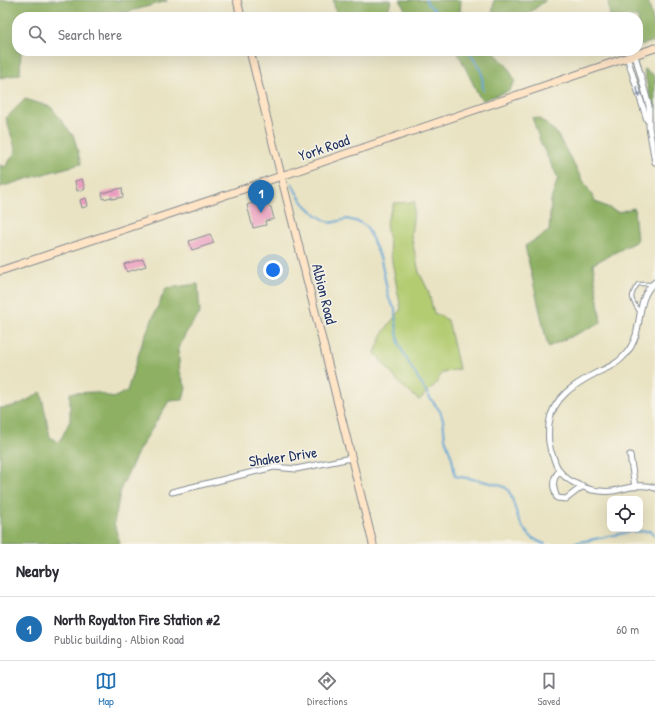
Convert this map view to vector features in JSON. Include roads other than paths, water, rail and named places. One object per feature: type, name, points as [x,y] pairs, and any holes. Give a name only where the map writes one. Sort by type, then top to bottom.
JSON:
[{"type":"street","points":[[237,0],[241,12]]},
{"type":"street","name":"York Road","points":[[643,52],[655,48]]},
{"type":"street","name":"Albion Road","points":[[251,56],[373,544]]},
{"type":"street","name":"York Road","points":[[0,270],[632,56]]},
{"type":"street","points":[[635,56],[649,106],[649,127]]},
{"type":"street","points":[[627,58],[649,127],[655,162]]},
{"type":"street","points":[[654,283],[643,298],[636,336],[625,355],[613,366],[597,373],[571,388],[556,402],[550,415],[548,436],[550,451],[559,471],[574,483],[591,489],[612,492],[635,487],[651,486],[655,488]]},
{"type":"street","points":[[630,455],[635,487]]},
{"type":"street","name":"Shaker Drive","points":[[172,492],[274,467],[296,469],[351,458]]},
{"type":"street","points":[[559,471],[554,477],[553,488],[557,498],[566,499],[583,486]]},
{"type":"lane","points":[[640,312],[632,300],[632,292],[638,284],[654,283]]},
{"type":"waterway","points":[[426,0],[428,4],[437,12]]},
{"type":"waterway","points":[[472,56],[482,73],[483,90]]},
{"type":"waterway","points":[[292,183],[307,207],[324,220],[331,223],[347,219],[359,222],[367,227],[381,260],[389,299],[395,309],[399,344],[430,398],[440,411],[455,476],[506,488],[511,495],[519,520],[525,530],[534,539],[545,544]]},
{"type":"waterway","points":[[570,544],[629,532],[650,531],[655,536]]},
{"type":"place","name":"North Royalton Fire Station #2","points":[[261,213]]}]
